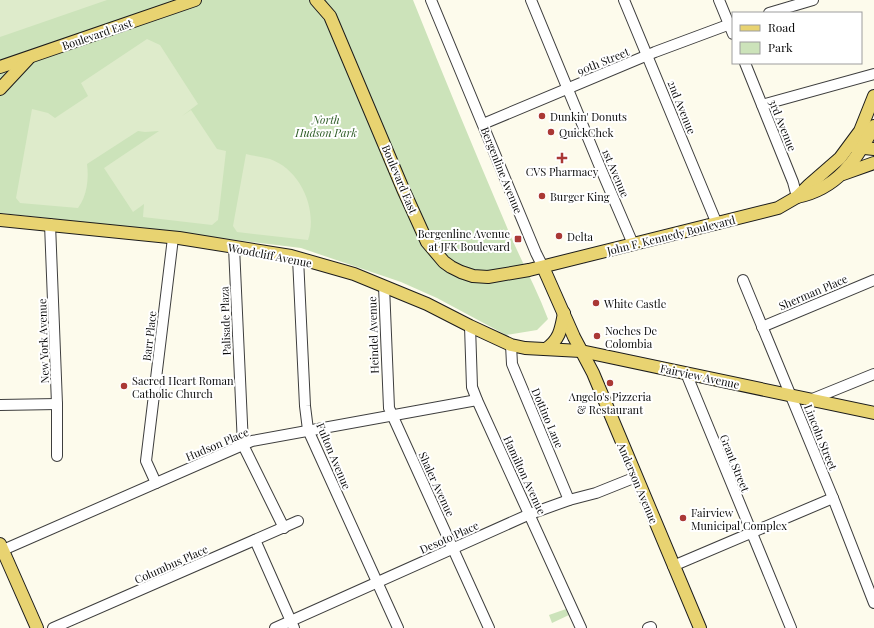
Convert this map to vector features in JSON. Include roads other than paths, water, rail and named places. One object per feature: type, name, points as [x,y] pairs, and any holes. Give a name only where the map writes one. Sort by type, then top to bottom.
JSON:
[{"type":"main road","name":"Boulevard East","points":[[0,67],[195,0]]},
{"type":"main road","name":"Boulevard East","points":[[316,0],[330,16],[403,189],[427,242],[438,256],[451,267],[473,276],[488,277],[543,267]]},
{"type":"main road","points":[[0,89],[31,56]]},
{"type":"main road","name":"John F. Kennedy Boulevard","points":[[797,197],[850,147],[860,131],[874,96]]},
{"type":"main road","name":"John F. Kennedy Boulevard","points":[[543,267],[773,210],[797,197],[811,194],[841,175],[868,149],[874,126]]},
{"type":"main road","points":[[850,147],[868,149]]},
{"type":"main road","points":[[841,175],[874,163]]},
{"type":"main road","name":"Woodcliff Avenue","points":[[0,220],[173,238],[298,258],[354,274],[427,304],[511,345],[525,348]]},
{"type":"main road","name":"Bergenline Avenue","points":[[543,267],[575,339]]},
{"type":"main road","points":[[546,349],[554,343],[558,336],[564,313]]},
{"type":"main road","name":"Anderson Avenue","points":[[575,339],[593,373],[700,628]]},
{"type":"main road","name":"Fairview Avenue","points":[[525,348],[581,350],[874,413]]},
{"type":"main road","points":[[1,547],[33,627]]},
{"type":"street","name":"Bergenline Avenue","points":[[431,0],[543,267]]},
{"type":"street","name":"1st Avenue","points":[[531,0],[633,244]]},
{"type":"street","name":"2nd Avenue","points":[[624,0],[717,224]]},
{"type":"street","points":[[719,0],[731,24]]},
{"type":"street","points":[[772,12],[813,0]]},
{"type":"street","name":"90th Street","points":[[483,124],[648,56],[731,24]]},
{"type":"street","name":"3rd Avenue","points":[[745,64],[793,182],[797,197]]},
{"type":"street","points":[[762,105],[874,74]]},
{"type":"street","name":"New York Avenue","points":[[50,224],[57,404],[57,456]]},
{"type":"street","name":"Barr Place","points":[[156,483],[146,462],[173,238]]},
{"type":"street","name":"Palisade Plaza","points":[[234,247],[242,445],[284,528]]},
{"type":"street","name":"Fulton Avenue","points":[[298,258],[305,406],[308,430],[398,628]]},
{"type":"street","name":"Lincoln Street","points":[[743,280],[871,588],[874,603]]},
{"type":"street","name":"Sherman Place","points":[[762,327],[874,280]]},
{"type":"street","name":"Heindel Avenue","points":[[384,286],[387,383],[389,408],[392,416]]},
{"type":"street","name":"Hamilton Avenue","points":[[470,326],[472,387],[581,628]]},
{"type":"street","name":"Dottino Lane","points":[[511,345],[512,364],[569,500]]},
{"type":"street","name":"Grant Street","points":[[686,373],[790,628]]},
{"type":"street","points":[[810,400],[874,374]]},
{"type":"street","name":"Hudson Place","points":[[1,547],[156,483],[252,441],[477,400]]},
{"type":"street","points":[[0,405],[57,404]]},
{"type":"street","name":"Shaler Avenue","points":[[392,416],[454,548],[489,628]]},
{"type":"street","name":"Desoto Place","points":[[275,628],[293,624],[378,582],[530,514],[569,500],[596,494],[636,477]]},
{"type":"street","points":[[673,566],[833,498]]},
{"type":"street","name":"Columbus Place","points":[[53,628],[298,521]]},
{"type":"street","points":[[254,540],[293,624]]},
{"type":"place","name":"Dunkin' Donuts","points":[[542,116]]},
{"type":"place","name":"QuickChek","points":[[551,132]]},
{"type":"place","name":"CVS Pharmacy","points":[[562,158]]},
{"type":"place","name":"Burger King","points":[[542,196]]},
{"type":"place","name":"Delta","points":[[559,236]]},
{"type":"place","name":"Bergenline Avenue at JFK Boulevard","points":[[518,239]]},
{"type":"place","name":"White Castle","points":[[596,303]]},
{"type":"place","name":"Noches De Colombia","points":[[597,336]]},
{"type":"place","name":"Angelo's Pizzeria & Restaurant","points":[[610,383]]},
{"type":"place","name":"Sacred Heart Roman Catholic Church","points":[[124,386]]},
{"type":"place","name":"Fairview Municipal Complex","points":[[683,518]]},
{"type":"park label","name":"North Hudson Park","points":[[326,125]]}]
